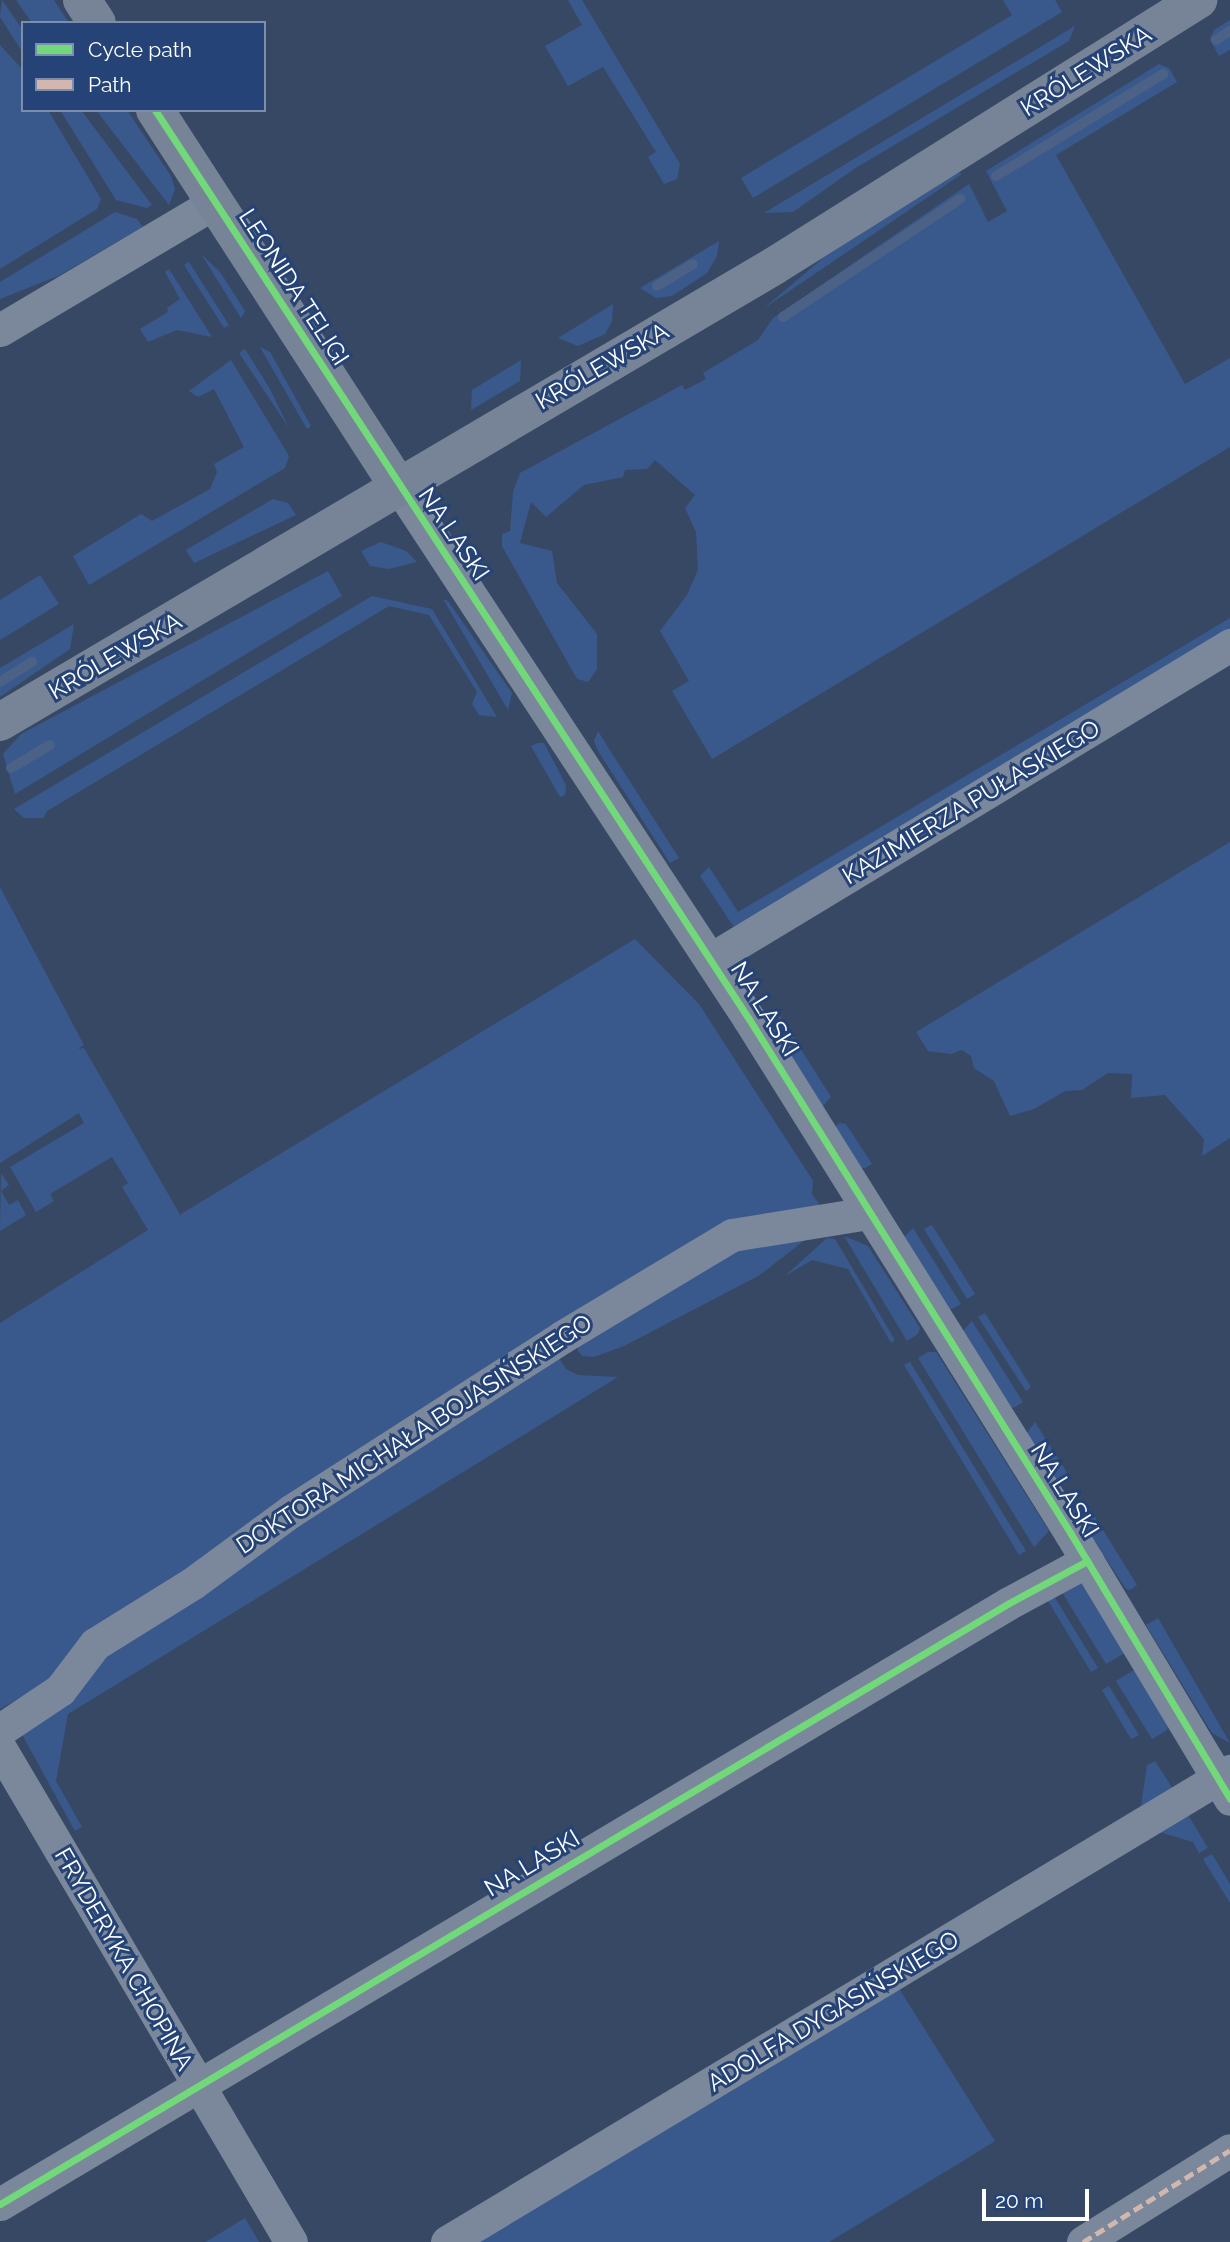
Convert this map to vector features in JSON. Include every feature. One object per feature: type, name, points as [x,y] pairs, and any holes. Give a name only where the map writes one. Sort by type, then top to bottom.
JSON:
[{"type":"main road","points":[[82,0],[96,21]]},
{"type":"main road","name":"KRÓLEWSKA","points":[[0,722],[130,649],[398,485],[774,266],[1198,0]]},
{"type":"main road","name":"LEONIDA TELIGI","points":[[156,112],[398,485]]},
{"type":"street","points":[[0,330],[216,202]]},
{"type":"street","name":"NA LASKI","points":[[398,485],[711,959],[867,1213],[1226,1783]]},
{"type":"street","name":"KAZIMIERZA PUŁASKIEGO","points":[[711,959],[1230,645]]},
{"type":"street","name":"DOKTORA MICHAŁA BOJASIŃSKIEGO","points":[[0,1730],[60,1690],[95,1644],[193,1583],[291,1511],[551,1344],[733,1235],[867,1213]]},
{"type":"street","name":"NA LASKI","points":[[0,2204],[1087,1561]]},
{"type":"street","name":"FRYDERYKA CHOPINA","points":[[0,1748],[291,2242]]},
{"type":"street","name":"ADOLFA DYGASIŃSKIEGO","points":[[447,2242],[1226,1783]]},
{"type":"street","points":[[1083,2242],[1230,2150]]},
{"type":"shaded area","points":[[2,0],[21,27],[21,50],[0,17]]},
{"type":"shaded area","points":[[16,0],[54,0],[68,21],[31,21]]},
{"type":"shaded area","points":[[568,0],[582,0],[680,164],[677,179],[664,184],[648,157],[656,152],[603,67],[568,86],[545,46],[582,25]]},
{"type":"shaded area","points":[[1003,0],[1055,0],[1062,12],[753,198],[741,178],[1012,15]]},
{"type":"shaded area","points":[[1230,20],[1230,50],[1219,56],[1210,39],[1214,30]]},
{"type":"shaded area","points":[[1075,26],[1069,41],[854,169],[793,212],[764,213]]},
{"type":"shaded area","points":[[0,45],[21,68],[21,112],[49,112],[101,199],[97,209],[0,269]]},
{"type":"shaded area","points":[[1159,64],[1169,68],[1177,82],[1056,155],[1185,384],[1230,358],[1230,447],[712,759],[672,691],[689,681],[660,631],[687,595],[698,570],[696,532],[685,508],[695,495],[655,460],[647,469],[625,470],[623,477],[584,485],[546,517],[531,502],[520,543],[552,551],[557,583],[597,634],[597,669],[588,682],[577,679],[502,546],[502,534],[510,531],[513,492],[520,473],[682,385],[685,390],[706,379],[703,373],[758,340],[773,318],[969,184],[988,222],[1007,211],[986,171]]},
{"type":"shaded area","points":[[61,112],[82,112],[152,205],[147,208],[116,200]]},
{"type":"shaded area","points":[[98,112],[128,112],[171,176],[175,189],[169,205]]},
{"type":"shaded area","points":[[955,171],[962,174],[763,309],[823,258]]},
{"type":"shaded area","points":[[115,212],[137,219],[143,227],[58,276],[0,299],[0,282]]},
{"type":"shaded area","points":[[719,241],[717,256],[707,273],[672,296],[656,298],[640,288]]},
{"type":"shaded area","points":[[201,254],[220,272],[245,311],[241,318]]},
{"type":"shaded area","points":[[189,262],[229,325],[224,328],[184,265]]},
{"type":"shaded area","points":[[169,269],[212,337],[177,330],[148,342],[140,329],[168,312],[167,308],[180,299],[165,272]]},
{"type":"shaded area","points":[[613,304],[612,321],[605,334],[578,346],[558,338]]},
{"type":"shaded area","points":[[260,347],[270,352],[311,426],[307,429]]},
{"type":"shaded area","points":[[245,349],[270,389],[289,428],[239,353]]},
{"type":"shaded area","points":[[231,360],[289,456],[285,468],[89,585],[73,556],[141,514],[152,521],[210,489],[217,472],[214,464],[244,447],[214,389],[198,397],[189,391]]},
{"type":"shaded area","points":[[521,360],[520,381],[471,410],[472,390]]},
{"type":"shaded area","points":[[273,499],[288,503],[296,515],[194,563],[186,550]]},
{"type":"shaded area","points":[[381,542],[406,551],[417,562],[389,569],[370,566],[361,551]]},
{"type":"shaded area","points":[[328,571],[342,596],[15,794],[3,754],[21,734]]},
{"type":"shaded area","points":[[40,575],[59,604],[0,640],[0,600]]},
{"type":"shaded area","points":[[372,596],[432,609],[497,717],[479,715],[472,704],[477,692],[429,615],[389,606],[47,811],[43,818],[24,818],[14,809]]},
{"type":"shaded area","points":[[443,599],[448,601],[512,693],[508,710]]},
{"type":"shaded area","points":[[1230,618],[1230,629],[735,929],[700,876],[709,867],[738,912]]},
{"type":"shaded area","points":[[74,624],[70,649],[0,697],[0,668]]},
{"type":"shaded area","points":[[598,731],[679,858],[670,863],[598,751],[594,741]]},
{"type":"shaded area","points":[[544,743],[566,785],[565,795],[560,797],[531,746]]},
{"type":"shaded area","points":[[1230,842],[1230,1138],[1202,1156],[1204,1139],[1165,1095],[1131,1098],[1132,1074],[1108,1073],[1082,1090],[1065,1091],[1034,1109],[1010,1116],[994,1081],[974,1068],[971,1056],[962,1050],[951,1054],[928,1051],[916,1032]]},
{"type":"shaded area","points":[[0,887],[84,1045],[78,1049],[84,1048],[182,1218],[181,1214],[635,939],[699,1004],[813,1181],[812,1194],[822,1208],[745,1217],[37,1688],[0,1709],[0,1323],[148,1230],[122,1187],[128,1183],[112,1157],[50,1194],[54,1201],[36,1212],[10,1167],[84,1123],[79,1113],[0,1163]]},
{"type":"shaded area","points":[[780,1016],[831,1097],[822,1107],[773,1025]]},
{"type":"shaded area","points":[[840,1123],[846,1124],[872,1164],[859,1168],[834,1127]]},
{"type":"shaded area","points":[[1,1173],[9,1185],[1,1191],[9,1205],[18,1200],[26,1215],[0,1231]]},
{"type":"shaded area","points":[[932,1225],[975,1294],[967,1299],[924,1229]]},
{"type":"shaded area","points":[[913,1228],[961,1304],[952,1309],[947,1308],[903,1238]]},
{"type":"shaded area","points":[[844,1236],[868,1246],[920,1328],[918,1334],[907,1341]]},
{"type":"shaded area","points":[[827,1238],[835,1239],[895,1340],[891,1343],[848,1269],[812,1260],[785,1276]]},
{"type":"shaded area","points":[[806,1239],[760,1275],[624,1346],[594,1357],[582,1356],[578,1351],[578,1344],[733,1243]]},
{"type":"shaded area","points":[[985,1313],[1031,1387],[1026,1391],[978,1317]]},
{"type":"shaded area","points":[[972,1321],[1023,1402],[1015,1407],[1009,1408],[961,1333]]},
{"type":"shaded area","points":[[555,1352],[566,1369],[578,1375],[618,1377],[68,1714],[56,1781],[82,1827],[75,1831],[19,1729],[91,1658]]},
{"type":"shaded area","points":[[928,1352],[936,1352],[1049,1531],[1034,1547],[918,1358]]},
{"type":"shaded area","points":[[910,1362],[1026,1551],[1019,1555],[904,1365]]},
{"type":"shaded area","points":[[1035,1422],[1071,1479],[1062,1485],[1057,1484],[1026,1434]]},
{"type":"shaded area","points":[[1087,1504],[1137,1585],[1130,1590],[1126,1589],[1078,1516]]},
{"type":"shaded area","points":[[1082,1581],[1125,1653],[1106,1664],[1060,1589]]},
{"type":"shaded area","points":[[1052,1593],[1098,1668],[1091,1672],[1045,1596]]},
{"type":"shaded area","points":[[1158,1618],[1230,1743],[1212,1733],[1146,1625]]},
{"type":"shaded area","points":[[1136,1669],[1169,1722],[1167,1730],[1152,1739],[1116,1681]]},
{"type":"shaded area","points":[[1109,1686],[1139,1735],[1131,1739],[1102,1690]]},
{"type":"shaded area","points":[[1155,1761],[1173,1789],[1141,1806],[1147,1765]]},
{"type":"shaded area","points":[[1188,1815],[1208,1848],[1199,1853],[1193,1842],[1159,1832]]},
{"type":"shaded area","points":[[1212,1854],[1230,1884],[1230,1903],[1203,1859]]},
{"type":"shaded area","points":[[898,1987],[995,2141],[829,2242],[474,2242]]},
{"type":"shaded area","points":[[245,2218],[259,2242],[205,2242],[209,2240]]},
{"type":"waterway","points":[[1216,40],[1230,31]]},
{"type":"waterway","points":[[996,176],[1163,74]]},
{"type":"waterway","points":[[783,317],[960,199]]},
{"type":"waterway","points":[[657,286],[693,264]]},
{"type":"waterway","points":[[0,682],[32,662]]},
{"type":"waterway","points":[[11,768],[50,745]]},
{"type":"marked path","points":[[1083,2242],[1230,2150]]},
{"type":"cycle path","points":[[156,112],[749,1019],[1071,1534],[1230,1799]]},
{"type":"cycle path","points":[[0,2204],[1009,1603],[1087,1561]]}]
